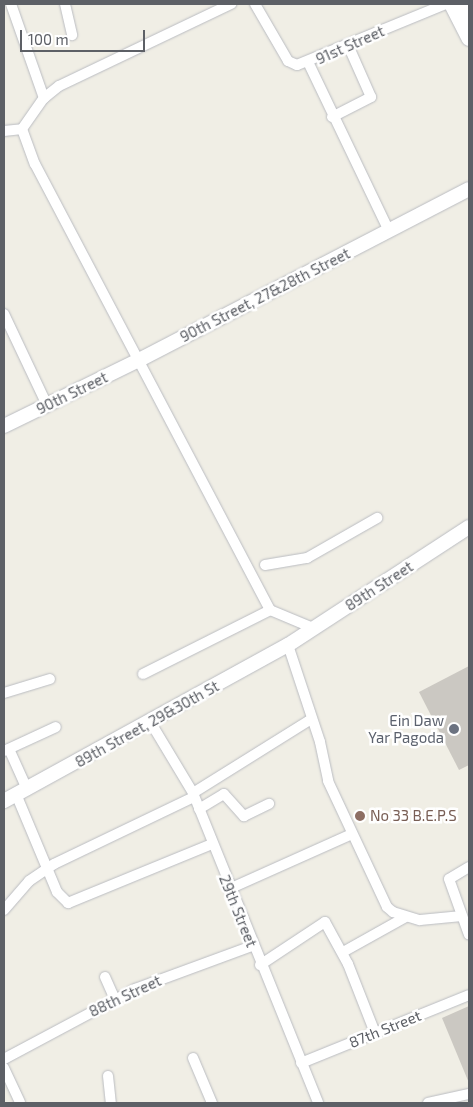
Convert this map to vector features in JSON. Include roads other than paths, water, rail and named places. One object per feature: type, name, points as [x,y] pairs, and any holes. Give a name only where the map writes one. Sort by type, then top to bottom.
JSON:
[{"type":"street","points":[[11,4],[44,98]]},
{"type":"street","points":[[66,4],[72,35]]},
{"type":"street","points":[[4,131],[22,129],[44,98],[77,76],[231,4]]},
{"type":"street","name":"91st Street","points":[[255,4],[290,64],[309,64],[348,45],[446,4]]},
{"type":"street","points":[[451,4],[469,39]]},
{"type":"street","points":[[462,4],[469,17]]},
{"type":"street","points":[[332,117],[371,97],[348,45]]},
{"type":"street","points":[[309,64],[332,117],[389,231],[469,189]]},
{"type":"street","points":[[22,129],[35,164],[141,359],[270,610],[313,628]]},
{"type":"street","name":"90th Street, 27&28th Street","points":[[141,359],[389,231]]},
{"type":"street","points":[[4,314],[8,335],[47,405]]},
{"type":"street","name":"90th Street","points":[[4,426],[141,359]]},
{"type":"street","points":[[265,565],[307,558],[377,518]]},
{"type":"street","name":"89th Street","points":[[288,645],[469,527]]},
{"type":"street","points":[[143,674],[270,610]]},
{"type":"street","points":[[288,645],[310,720],[320,742],[328,782],[388,907],[406,917],[420,920],[462,916]]},
{"type":"street","name":"89th Street, 29&30th St","points":[[4,801],[151,723],[288,645]]},
{"type":"street","points":[[4,693],[50,679]]},
{"type":"street","points":[[4,910],[29,881],[47,868],[194,795],[310,720]]},
{"type":"street","name":"29th Street","points":[[151,723],[194,795],[252,946],[318,1103]]},
{"type":"street","points":[[56,727],[6,750],[22,791],[47,868],[61,900],[68,904],[212,844]]},
{"type":"street","points":[[199,809],[224,794],[244,816],[268,804]]},
{"type":"street","points":[[229,888],[352,834]]},
{"type":"street","points":[[469,867],[449,877],[469,935]]},
{"type":"street","points":[[343,952],[406,917]]},
{"type":"street","points":[[260,965],[325,922],[343,952],[375,1033]]},
{"type":"street","name":"88th Street","points":[[4,1058],[115,1000],[252,946]]},
{"type":"street","points":[[105,977],[115,1000]]},
{"type":"street","name":"87th Street","points":[[301,1063],[469,995]]},
{"type":"street","points":[[193,1058],[212,1103]]},
{"type":"street","points":[[4,1068],[20,1103]]},
{"type":"street","points":[[108,1076],[111,1103]]},
{"type":"street","points":[[428,1103],[469,1094]]},
{"type":"place","name":"Ein Daw Yar Pagoda","points":[[454,729]]},
{"type":"place","name":"No 33 B.E.P.S","points":[[360,816]]}]
